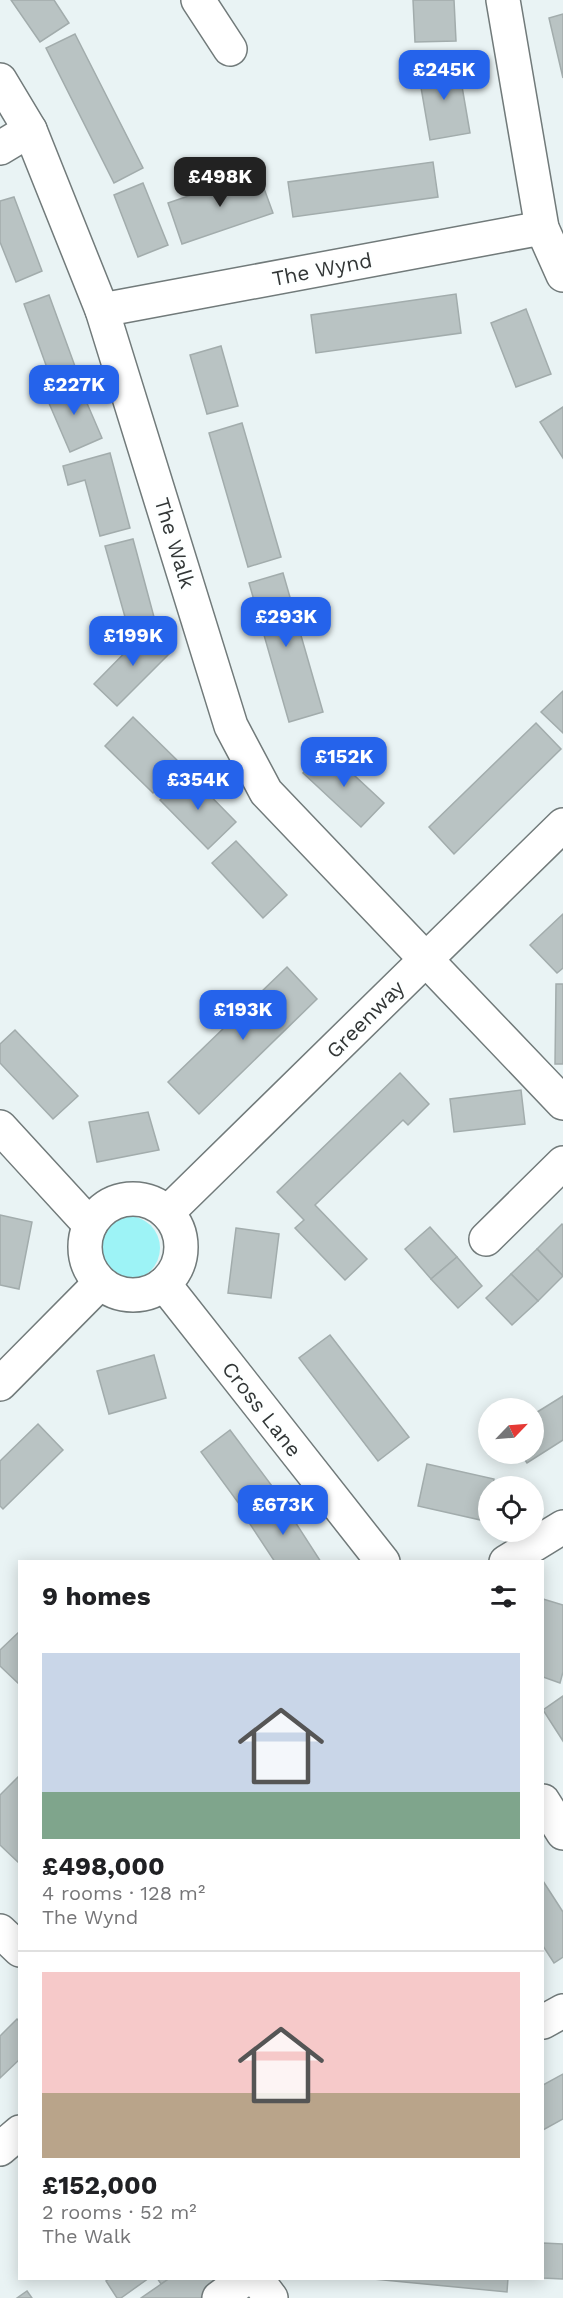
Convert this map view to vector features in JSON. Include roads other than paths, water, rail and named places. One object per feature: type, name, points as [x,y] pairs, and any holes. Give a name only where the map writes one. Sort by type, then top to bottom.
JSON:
[{"type":"street","points":[[198,0],[230,49]]},
{"type":"street","points":[[503,0],[542,228],[563,275]]},
{"type":"street","name":"The Walk","points":[[0,80],[30,130],[102,310],[231,726],[266,792],[563,1103]]},
{"type":"street","points":[[0,148],[30,130]]},
{"type":"street","name":"The Wynd","points":[[102,310],[542,228]]},
{"type":"street","name":"Greenway","points":[[167,1213],[563,825]]},
{"type":"street","points":[[0,1127],[90,1225]]},
{"type":"street","points":[[486,1239],[563,1163]]},
{"type":"street","points":[[134,1199],[152,1203],[167,1213],[178,1230],[181,1249],[176,1269],[164,1284],[149,1293],[132,1296],[114,1292],[100,1282],[90,1270],[85,1256],[85,1240],[90,1225],[101,1211],[117,1201],[134,1199]]},
{"type":"street","points":[[0,1384],[100,1282]]},
{"type":"street","name":"Cross Lane","points":[[164,1284],[381,1560]]},
{"type":"street","points":[[509,1560],[563,1527]]},
{"type":"street","points":[[544,1803],[563,1833]]},
{"type":"street","points":[[0,1931],[18,1948]]},
{"type":"street","points":[[544,2021],[563,2011]]},
{"type":"street","points":[[0,2149],[18,2134]]},
{"type":"street","points":[[219,2298],[243,2280]]},
{"type":"street","points":[[258,2280],[271,2298]]}]
